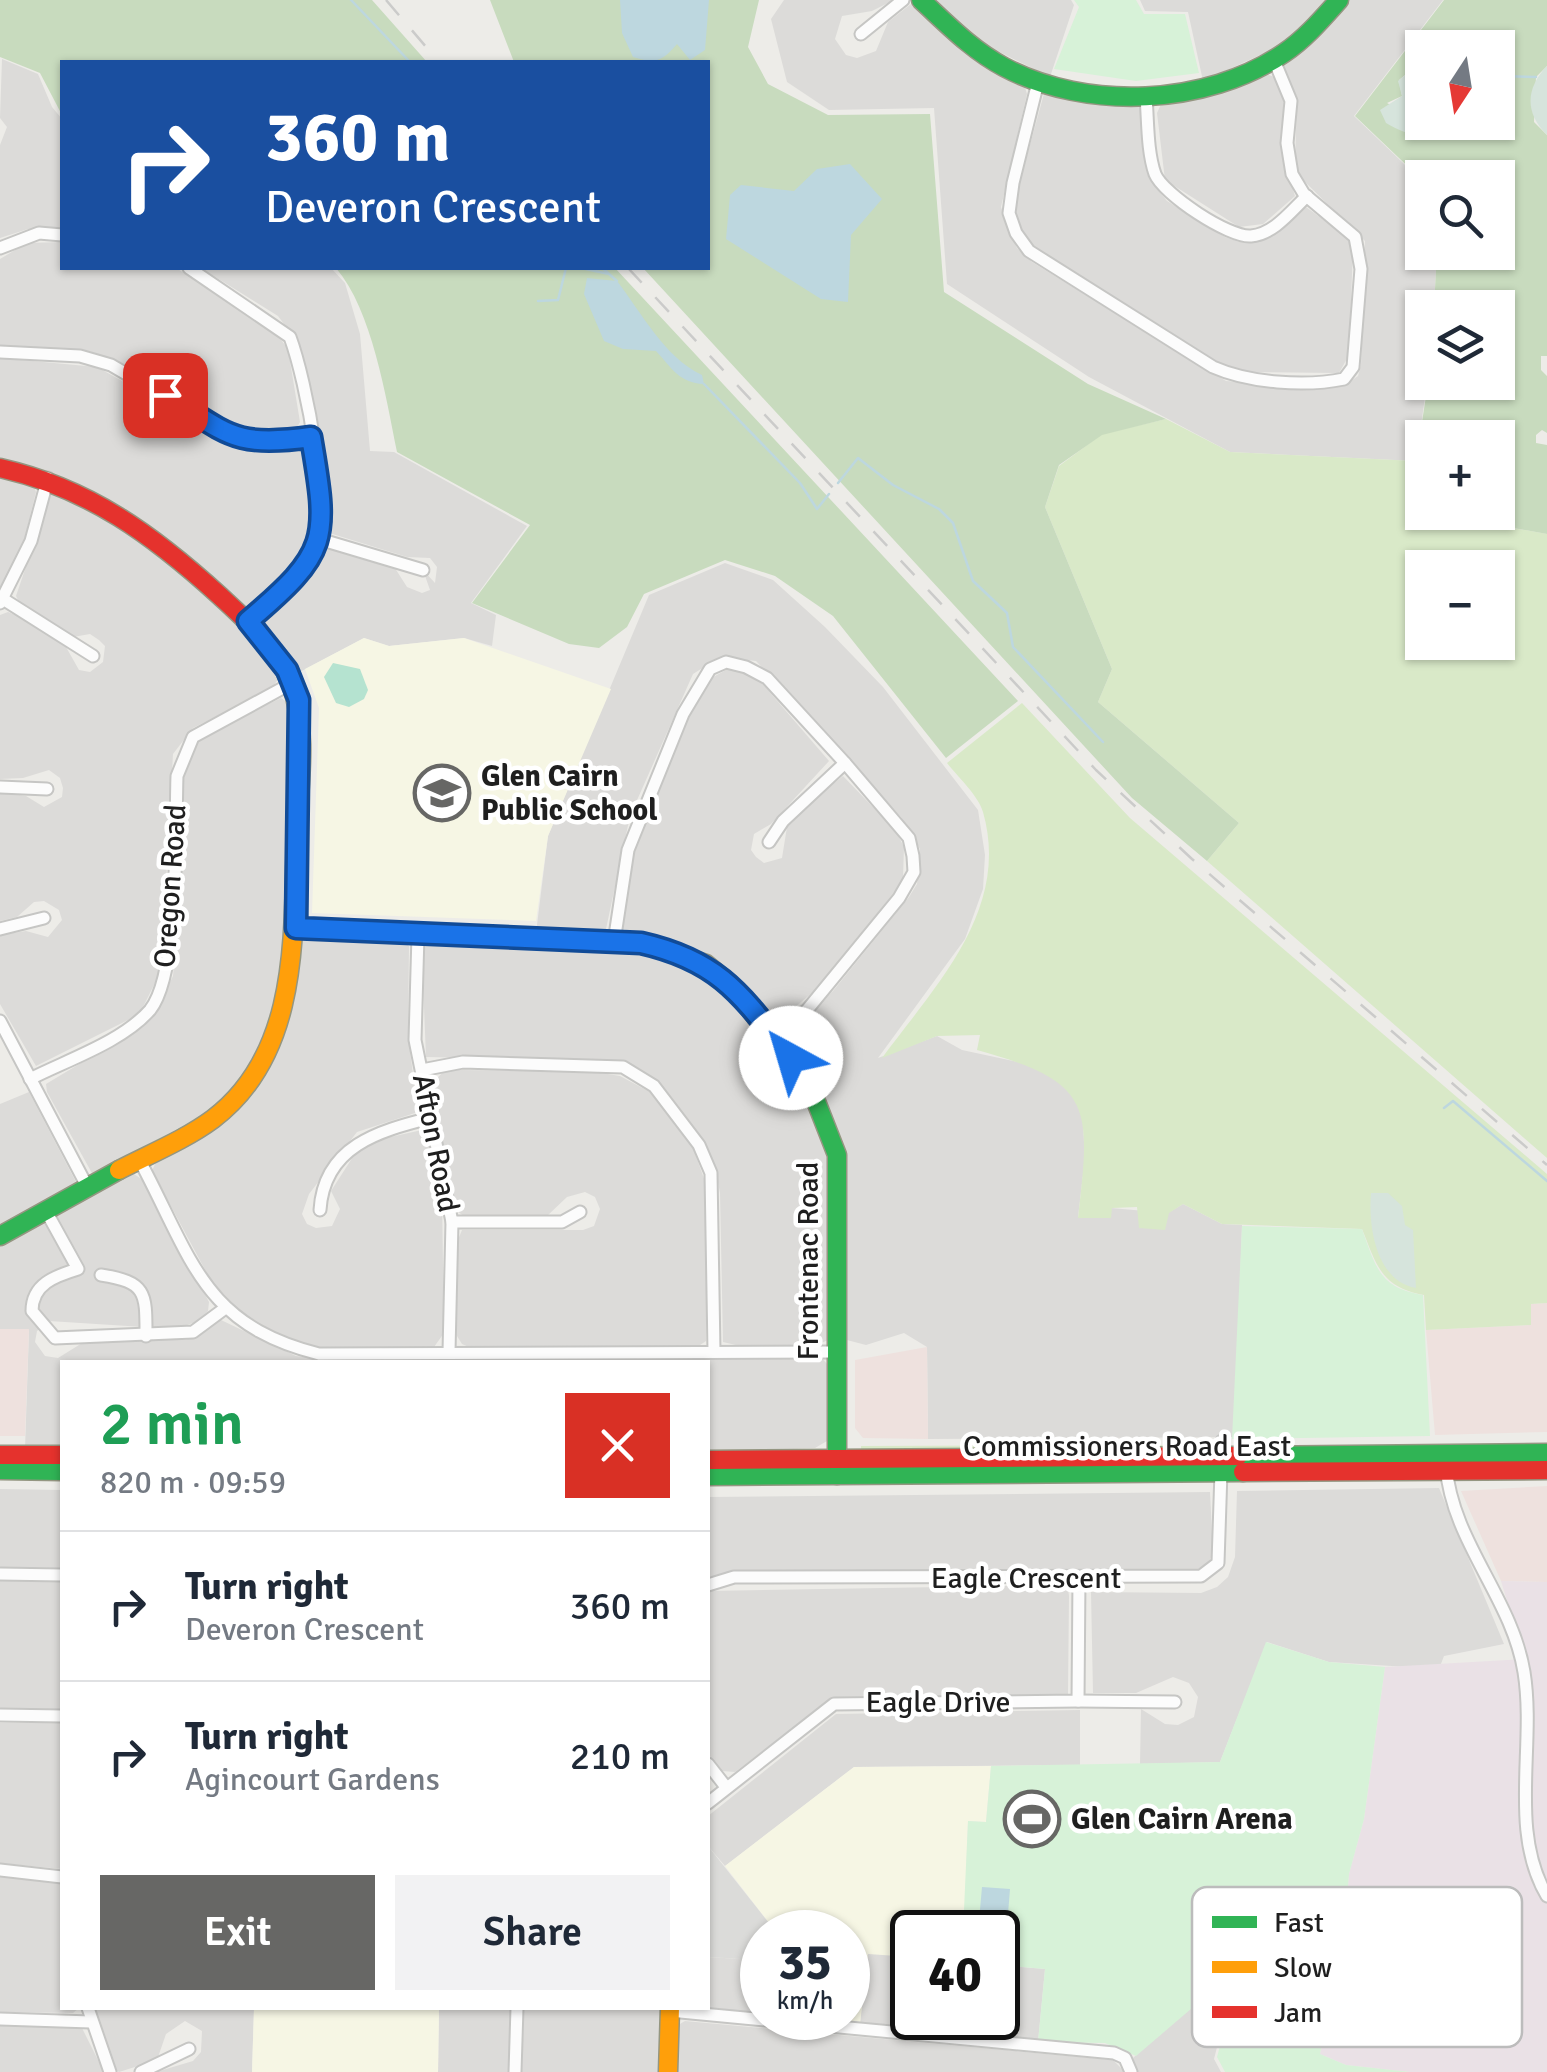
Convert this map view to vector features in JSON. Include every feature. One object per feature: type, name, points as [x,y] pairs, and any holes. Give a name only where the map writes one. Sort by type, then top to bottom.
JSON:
[{"type":"street","points":[[861,34],[902,0]]},
{"type":"street","points":[[921,0],[973,48],[1038,82],[1088,92],[1146,96],[1224,82],[1274,60],[1306,36],[1340,0]]},
{"type":"street","points":[[1038,82],[1009,213],[1016,234],[1029,252],[1235,377],[1328,382],[1344,379],[1352,367],[1360,268],[1355,237],[1307,196],[1292,174],[1287,143],[1291,101],[1274,60]]},
{"type":"street","points":[[1146,96],[1154,173],[1161,185],[1224,228],[1251,236],[1270,231],[1307,196]]},
{"type":"street","points":[[0,248],[38,233],[60,235]]},
{"type":"street","points":[[192,270],[290,336],[320,490],[319,539],[301,576],[248,621]]},
{"type":"street","points":[[0,352],[80,356],[111,364],[241,441],[271,443],[311,437]]},
{"type":"street","points":[[0,468],[48,478],[153,534],[270,643],[299,700],[300,734],[296,928],[287,1000],[279,1029],[243,1092],[214,1119],[0,1236]]},
{"type":"street","points":[[48,478],[31,540],[1,601],[92,656]]},
{"type":"street","points":[[319,539],[423,570]]},
{"type":"street","points":[[614,942],[619,887],[640,812],[690,700],[710,669],[726,662],[767,678],[909,838],[914,872],[835,978],[807,1010],[774,1036]]},
{"type":"street","name":"Oregon Road","points":[[30,1079],[128,1028],[149,1010],[168,968],[177,776],[182,754],[193,737],[292,683]]},
{"type":"street","points":[[769,842],[793,810],[844,763]]},
{"type":"street","points":[[0,787],[47,789]]},
{"type":"street","points":[[0,929],[44,918]]},
{"type":"street","name":"Frontenac Road","points":[[296,928],[614,942],[674,950],[706,964],[729,983],[808,1081],[837,1155],[837,1467]]},
{"type":"street","name":"Afton Road","points":[[418,935],[415,1040],[452,1222],[450,1352]]},
{"type":"street","points":[[0,1021],[88,1188]]},
{"type":"street","points":[[422,1070],[478,1062],[623,1067],[654,1086],[698,1145],[711,1172],[714,1352]]},
{"type":"street","points":[[320,1210],[321,1194],[362,1137],[430,1118]]},
{"type":"street","points":[[141,1162],[224,1309],[264,1337],[319,1354],[836,1352]]},
{"type":"street","points":[[46,1211],[78,1269],[50,1278],[32,1302],[32,1312],[54,1338],[193,1332],[224,1309]]},
{"type":"street","points":[[452,1222],[562,1222],[580,1212]]},
{"type":"street","points":[[101,1275],[128,1280],[141,1290],[146,1303],[146,1336]]},
{"type":"street","name":"Commissioners Road East","points":[[1446,1462],[1547,1453]]},
{"type":"street","points":[[0,1455],[60,1456]]},
{"type":"street","name":"Commissioners Road East","points":[[710,1476],[837,1467],[1221,1457],[1446,1462],[1547,1470]]},
{"type":"street","name":"Eagle Crescent","points":[[710,1583],[734,1577],[1177,1578],[1209,1573],[1218,1563],[1221,1457]]},
{"type":"street","name":"Commissioners Road East","points":[[710,1460],[837,1467]]},
{"type":"street","points":[[1446,1462],[1468,1546],[1511,1627],[1524,1670],[1527,1830],[1532,1870],[1547,1896]]},
{"type":"street","points":[[0,1470],[60,1471]]},
{"type":"street","points":[[0,1574],[60,1575]]},
{"type":"street","points":[[1078,1578],[1078,1701]]},
{"type":"street","name":"Eagle Drive","points":[[710,1800],[834,1704],[1176,1702]]},
{"type":"street","points":[[0,1715],[60,1716]]},
{"type":"street","points":[[710,1767],[726,1787]]},
{"type":"street","points":[[0,1870],[60,1877]]},
{"type":"street","points":[[88,2010],[110,2072]]},
{"type":"street","points":[[516,2072],[518,2010]]},
{"type":"street","points":[[668,2072],[670,2010]]},
{"type":"street","points":[[680,2010],[1114,2053],[1125,2058],[1131,2072]]},
{"type":"street","points":[[0,2019],[91,2022]]},
{"type":"street","points":[[141,2072],[189,2048]]},
{"type":"shaded area","points":[[784,0],[894,0],[872,11],[842,16],[835,39],[846,55],[857,58],[876,51],[888,22],[911,4],[1023,81],[1027,94],[1001,207],[1017,248],[1032,262],[1226,381],[1319,388],[1348,383],[1358,376],[1365,241],[1302,179],[1295,164],[1297,97],[1283,68],[1284,61],[1348,0],[1443,0],[1420,30],[1405,30],[1405,50],[1354,116],[1405,165],[1405,270],[1436,270],[1435,290],[1405,290],[1405,400],[1425,400],[1422,420],[1405,420],[1405,460],[1230,452],[1089,377],[947,284],[934,108],[829,110],[787,82],[771,19]]},
{"type":"shaded area","points":[[930,0],[1071,0],[1074,5],[1050,77],[973,39]]},
{"type":"shaded area","points":[[1140,0],[1331,0],[1280,46],[1203,81],[1188,12],[1145,11]]},
{"type":"shaded area","points":[[2,59],[38,74],[60,117],[60,230],[28,229],[0,238],[0,145],[7,127],[0,118]]},
{"type":"shaded area","points":[[1547,66],[1547,135],[1535,118],[1530,101],[1535,83]]},
{"type":"shaded area","points":[[1262,72],[1274,77],[1284,97],[1281,151],[1295,196],[1263,224],[1239,227],[1165,180],[1157,113],[1162,102]]},
{"type":"shaded area","points":[[1405,75],[1405,132],[1386,123],[1380,110],[1402,96],[1398,81]]},
{"type":"shaded area","points":[[1045,90],[1141,107],[1153,184],[1167,201],[1225,237],[1239,242],[1270,237],[1306,207],[1348,238],[1353,248],[1349,355],[1339,373],[1248,372],[1222,366],[1034,248],[1016,221],[1014,203]]},
{"type":"shaded area","points":[[60,242],[60,270],[179,270],[272,328],[288,349],[300,422],[296,429],[252,437],[118,361],[89,351],[0,346],[0,259],[27,243]]},
{"type":"shaded area","points":[[204,270],[333,270],[345,283],[360,334],[370,451],[394,452],[527,526],[471,603],[496,615],[492,646],[464,638],[389,646],[364,638],[296,674],[261,622],[323,550],[332,548],[393,565],[407,587],[422,593],[430,590],[423,570],[435,583],[437,567],[430,558],[407,557],[326,532],[327,507],[299,344],[278,316]]},
{"type":"shaded area","points":[[0,358],[97,367],[246,450],[303,448],[314,528],[303,559],[246,608],[165,538],[0,463]]},
{"type":"shaded area","points":[[0,474],[33,484],[36,492],[20,557],[0,593]]},
{"type":"shaded area","points":[[61,491],[149,541],[262,644],[282,674],[271,689],[193,728],[173,754],[162,955],[159,975],[144,1005],[134,1017],[36,1066],[0,1004],[0,935],[26,931],[48,937],[62,920],[59,910],[44,901],[34,902],[17,917],[0,921],[0,792],[26,796],[44,807],[62,797],[63,788],[60,778],[49,770],[23,778],[0,779],[0,615],[8,612],[20,617],[66,647],[79,670],[90,672],[103,662],[105,646],[99,640],[90,634],[73,637],[20,604],[16,596],[51,493]]},
{"type":"shaded area","points":[[725,563],[773,580],[825,627],[883,687],[978,810],[985,855],[983,889],[965,939],[878,1058],[937,1036],[962,1050],[1032,1065],[1062,1083],[1082,1107],[1085,1158],[1078,1217],[1111,1218],[1111,1208],[1168,1213],[1183,1204],[1222,1224],[1242,1225],[1235,1437],[928,1439],[927,1347],[904,1333],[866,1345],[843,1339],[842,1151],[827,1104],[785,1040],[786,1033],[833,991],[909,897],[917,884],[920,849],[901,817],[756,661],[720,657],[693,674],[630,816],[602,934],[536,933],[548,836],[649,595]]},
{"type":"shaded area","name":"Glen Cairn Public School","points":[[364,638],[389,646],[464,638],[611,689],[548,836],[536,921],[312,913],[319,708],[305,669]]},
{"type":"shaded area","points":[[728,669],[754,674],[829,761],[771,824],[754,834],[751,850],[756,857],[764,863],[782,858],[787,827],[796,814],[843,776],[896,831],[904,847],[903,878],[895,891],[818,988],[777,1022],[769,1021],[734,977],[712,960],[669,940],[622,929],[627,875],[654,795],[704,682]]},
{"type":"shaded area","points":[[281,698],[294,707],[285,975],[274,1021],[248,1072],[215,1108],[93,1175],[46,1084],[141,1027],[158,1007],[173,976],[183,772],[194,744]]},
{"type":"shaded area","points":[[311,936],[402,941],[409,946],[408,1036],[418,1112],[357,1132],[309,1194],[302,1214],[307,1224],[316,1228],[332,1226],[340,1209],[331,1191],[358,1149],[368,1142],[422,1130],[434,1152],[442,1197],[444,1333],[434,1347],[321,1348],[280,1338],[247,1319],[210,1279],[152,1171],[155,1164],[203,1134],[239,1103],[300,943]]},
{"type":"shaded area","points":[[427,942],[646,950],[679,960],[723,988],[807,1096],[829,1153],[830,1339],[815,1346],[740,1346],[723,1342],[720,1193],[715,1166],[704,1141],[652,1077],[615,1061],[426,1057],[422,957]]},
{"type":"shaded area","points":[[589,1071],[620,1076],[650,1092],[693,1148],[706,1184],[706,1341],[697,1347],[471,1348],[462,1344],[457,1336],[455,1247],[462,1230],[583,1230],[594,1226],[600,1209],[595,1197],[585,1192],[567,1197],[547,1216],[465,1217],[457,1211],[429,1087],[443,1072]]},
{"type":"shaded area","points":[[29,1092],[77,1184],[0,1228],[0,1104]]},
{"type":"shaded area","points":[[134,1174],[143,1180],[209,1302],[208,1311],[199,1321],[175,1329],[49,1321],[37,1331],[35,1342],[45,1356],[58,1358],[87,1340],[186,1340],[221,1320],[296,1356],[326,1360],[60,1360],[60,1450],[25,1449],[29,1330],[0,1329],[0,1243]]},
{"type":"shaded area","points":[[1371,1193],[1388,1193],[1402,1206],[1405,1225],[1413,1230],[1416,1288],[1402,1283],[1383,1264],[1373,1236]]},
{"type":"shaded area","points":[[1547,1303],[1547,1432],[1435,1435],[1426,1330],[1531,1325],[1531,1304]]},
{"type":"shaded area","points":[[0,1329],[29,1329],[25,1436],[0,1436]]},
{"type":"shaded area","points":[[927,1347],[928,1439],[863,1438],[855,1428],[855,1360]]},
{"type":"shaded area","points":[[821,1357],[828,1365],[827,1441],[815,1448],[710,1453],[710,1360],[455,1360]]},
{"type":"shaded area","points":[[1547,1486],[1547,1582],[1501,1581],[1461,1491]]},
{"type":"shaded area","points":[[1439,1488],[1504,1644],[1444,1656],[1439,1669],[1329,1662],[1267,1642],[1220,1762],[1140,1764],[1141,1709],[1165,1724],[1178,1725],[1194,1717],[1198,1697],[1189,1683],[1173,1677],[1136,1693],[1093,1693],[1091,1592],[1201,1593],[1217,1587],[1228,1577],[1235,1557],[1237,1491]]},
{"type":"shaded area","points":[[0,1489],[60,1490],[60,1568],[0,1567]]},
{"type":"shaded area","points":[[1210,1492],[1213,1553],[1209,1562],[1193,1572],[710,1576],[710,1497]]},
{"type":"shaded area","points":[[0,1580],[60,1581],[60,1709],[0,1709]]},
{"type":"shaded area","points":[[1501,1581],[1547,1582],[1547,2072],[1410,2072],[1346,2065],[1320,2054],[1321,2047],[1522,2047],[1522,1887],[1348,1887],[1364,1819],[1385,1667],[1525,1659]]},
{"type":"shaded area","points":[[1056,1585],[1068,1589],[1069,1596],[1068,1694],[835,1697],[735,1772],[722,1771],[710,1756],[710,1591]]},
{"type":"shaded area","points":[[1080,1710],[1080,1765],[854,1767],[725,1866],[710,1848],[710,1814],[836,1714]]},
{"type":"shaded area","points":[[0,1723],[60,1723],[60,1869],[0,1863]]},
{"type":"shaded area","points":[[991,1766],[986,1822],[968,1821],[965,1910],[890,1910],[890,1956],[870,1954],[870,1910],[759,1910],[725,1866],[854,1767]]},
{"type":"shaded area","points":[[710,1849],[759,1910],[740,1910],[740,1959],[710,1957]]},
{"type":"shaded area","points":[[0,1876],[60,1881],[60,2010],[77,2010],[0,2012]]},
{"type":"shaded area","points":[[870,1953],[890,1955],[890,2027],[870,2025]]},
{"type":"shaded area","points":[[710,1957],[740,1959],[740,2014],[702,2010],[710,2010]]},
{"type":"shaded area","points":[[1020,1967],[1045,1969],[1038,2042],[1018,2040]]},
{"type":"shaded area","points":[[1192,2006],[1192,2047],[1217,2047],[1214,2059],[1221,2072],[1137,2072],[1133,2058]]},
{"type":"shaded area","points":[[95,2010],[254,2010],[252,2072],[156,2072],[193,2061],[201,2052],[202,2031],[185,2021],[166,2034],[157,2060],[119,2072],[113,2068]]},
{"type":"shaded area","points":[[254,2010],[439,2010],[438,2072],[252,2072]]},
{"type":"shaded area","points":[[439,2010],[512,2010],[508,2072],[438,2072]]},
{"type":"shaded area","points":[[524,2010],[660,2010],[658,2072],[522,2072]]},
{"type":"shaded area","points":[[685,2021],[740,2026],[740,2040],[870,2038],[1113,2060],[1125,2072],[674,2072],[678,2025]]},
{"type":"shaded area","points":[[0,2026],[82,2028],[104,2072],[0,2072]]},
{"type":"green space","points":[[0,0],[372,0],[425,60],[60,60],[60,111],[40,73],[0,57]]},
{"type":"green space","points":[[490,0],[759,0],[748,47],[768,84],[828,115],[930,114],[944,292],[1088,384],[1166,419],[1102,435],[1059,465],[1045,507],[1112,669],[1098,702],[1239,823],[1207,861],[1132,798],[645,270],[710,270],[710,60],[513,60]]},
{"type":"green space","points":[[1074,0],[1136,0],[1144,14],[1185,14],[1199,73],[1136,81],[1054,69],[1079,7]]},
{"type":"green space","points":[[1444,0],[1547,0],[1547,66],[1536,77],[1534,122],[1547,135],[1547,356],[1541,356],[1541,370],[1547,376],[1547,433],[1542,430],[1536,435],[1536,443],[1547,445],[1547,534],[1515,528],[1515,420],[1422,420],[1425,400],[1515,400],[1515,290],[1435,290],[1436,270],[1515,270],[1515,160],[1405,160],[1405,164],[1355,116],[1405,51],[1405,75],[1399,80],[1402,96],[1387,103],[1405,113],[1405,140],[1515,140],[1515,30],[1421,30]]},
{"type":"green space","points":[[337,270],[617,270],[1018,701],[946,758],[833,616],[775,576],[725,560],[644,594],[627,627],[599,648],[569,644],[472,603],[530,525],[397,452],[368,330],[349,286]]},
{"type":"green space","points":[[1166,419],[1230,452],[1405,460],[1405,530],[1515,528],[1547,534],[1547,1158],[1207,861],[1239,823],[1098,702],[1112,669],[1045,507],[1059,466],[1102,434]]},
{"type":"green space","points":[[333,663],[360,669],[368,690],[364,699],[349,707],[336,703],[324,677]]},
{"type":"green space","points":[[1022,703],[1130,818],[1547,1174],[1547,1303],[1531,1304],[1531,1325],[1426,1330],[1424,1295],[1398,1287],[1382,1273],[1362,1229],[1222,1224],[1183,1204],[1169,1213],[1165,1230],[1139,1228],[1137,1207],[1112,1208],[1111,1218],[1078,1218],[1084,1149],[1082,1124],[1076,1104],[1063,1087],[1044,1074],[977,1050],[980,1035],[937,1036],[882,1058],[963,945],[986,882],[989,848],[983,812],[947,763]]},
{"type":"green space","points":[[1242,1226],[1362,1229],[1371,1255],[1388,1281],[1423,1295],[1430,1436],[1232,1439]]},
{"type":"green space","points":[[1210,1445],[1205,1450],[861,1451],[861,1446]]},
{"type":"green space","points":[[1266,1642],[1329,1662],[1385,1667],[1364,1819],[1348,1887],[1192,1887],[1192,2008],[1136,2056],[1105,2043],[1038,2042],[1045,1969],[1020,1967],[1020,1910],[964,1910],[968,1821],[986,1822],[991,1766],[1220,1762]]},
{"type":"green space","points":[[1220,2047],[1321,2047],[1320,2054],[1346,2065],[1410,2072],[1225,2072],[1217,2057]]},
{"type":"water","points":[[620,0],[709,0],[705,50],[690,60],[677,44],[658,60],[633,57],[622,33]]},
{"type":"water","points":[[850,164],[882,199],[851,235],[848,302],[821,299],[726,239],[730,195],[741,185],[794,191],[817,169]]},
{"type":"water","points":[[587,278],[617,281],[665,346],[702,375],[704,384],[682,378],[656,351],[623,349],[604,341],[584,294]]},
{"type":"water","points":[[982,1887],[1010,1889],[1008,1910],[980,1910]]},
{"type":"waterway","points":[[351,0],[408,60]]},
{"type":"waterway","points":[[1515,76],[1536,77]]},
{"type":"waterway","points":[[538,301],[558,300],[566,270]]},
{"type":"waterway","points":[[590,270],[609,274],[617,281]]},
{"type":"waterway","points":[[604,270],[608,273]]},
{"type":"waterway","points":[[704,384],[800,483],[817,509],[829,494]]},
{"type":"waterway","points":[[838,483],[858,458],[893,485],[939,509],[953,523],[973,581],[1007,613],[1013,647],[1103,742]]},
{"type":"waterway","points":[[1444,1108],[1453,1101],[1547,1181]]},
{"type":"railway","points":[[386,0],[437,60]]},
{"type":"railway","points":[[630,270],[1096,770],[1192,859],[1547,1165]]},
{"type":"traffic: fast","points":[[921,0],[981,53],[1004,67],[1072,91],[1109,96],[1183,92],[1253,71],[1299,41],[1339,0]]},
{"type":"traffic: fast","points":[[756,1017],[808,1081],[837,1155],[837,1475]]},
{"type":"traffic: fast","points":[[0,1236],[119,1170]]},
{"type":"traffic: fast","points":[[1238,1456],[1547,1453]]},
{"type":"traffic: fast","points":[[0,1470],[60,1471]]},
{"type":"traffic: fast","points":[[710,1476],[1243,1472]]},
{"type":"traffic: slow","points":[[119,1170],[213,1119],[241,1092],[262,1062],[286,992],[296,842]]},
{"type":"traffic: slow","points":[[296,927],[641,943],[706,964],[729,983],[756,1017]]},
{"type":"traffic: slow","points":[[668,2072],[670,2010]]},
{"type":"traffic: jam","points":[[0,468],[91,501],[144,534],[195,574],[270,647],[291,684],[300,722],[296,842]]},
{"type":"traffic: jam","points":[[0,1455],[60,1455]]},
{"type":"traffic: jam","points":[[710,1460],[1238,1456]]},
{"type":"traffic: jam","points":[[1243,1472],[1547,1470]]},
{"type":"place","name":"Glen Cairn Public School","points":[[442,793]]},
{"type":"place","name":"Glen Cairn Arena","points":[[1032,1819]]},
{"type":"route","points":[[165,395],[241,441],[271,443],[311,437],[321,514],[314,554],[301,576],[248,621],[270,643],[299,700],[296,928],[641,943],[674,950],[706,964],[729,983],[791,1058]]}]
